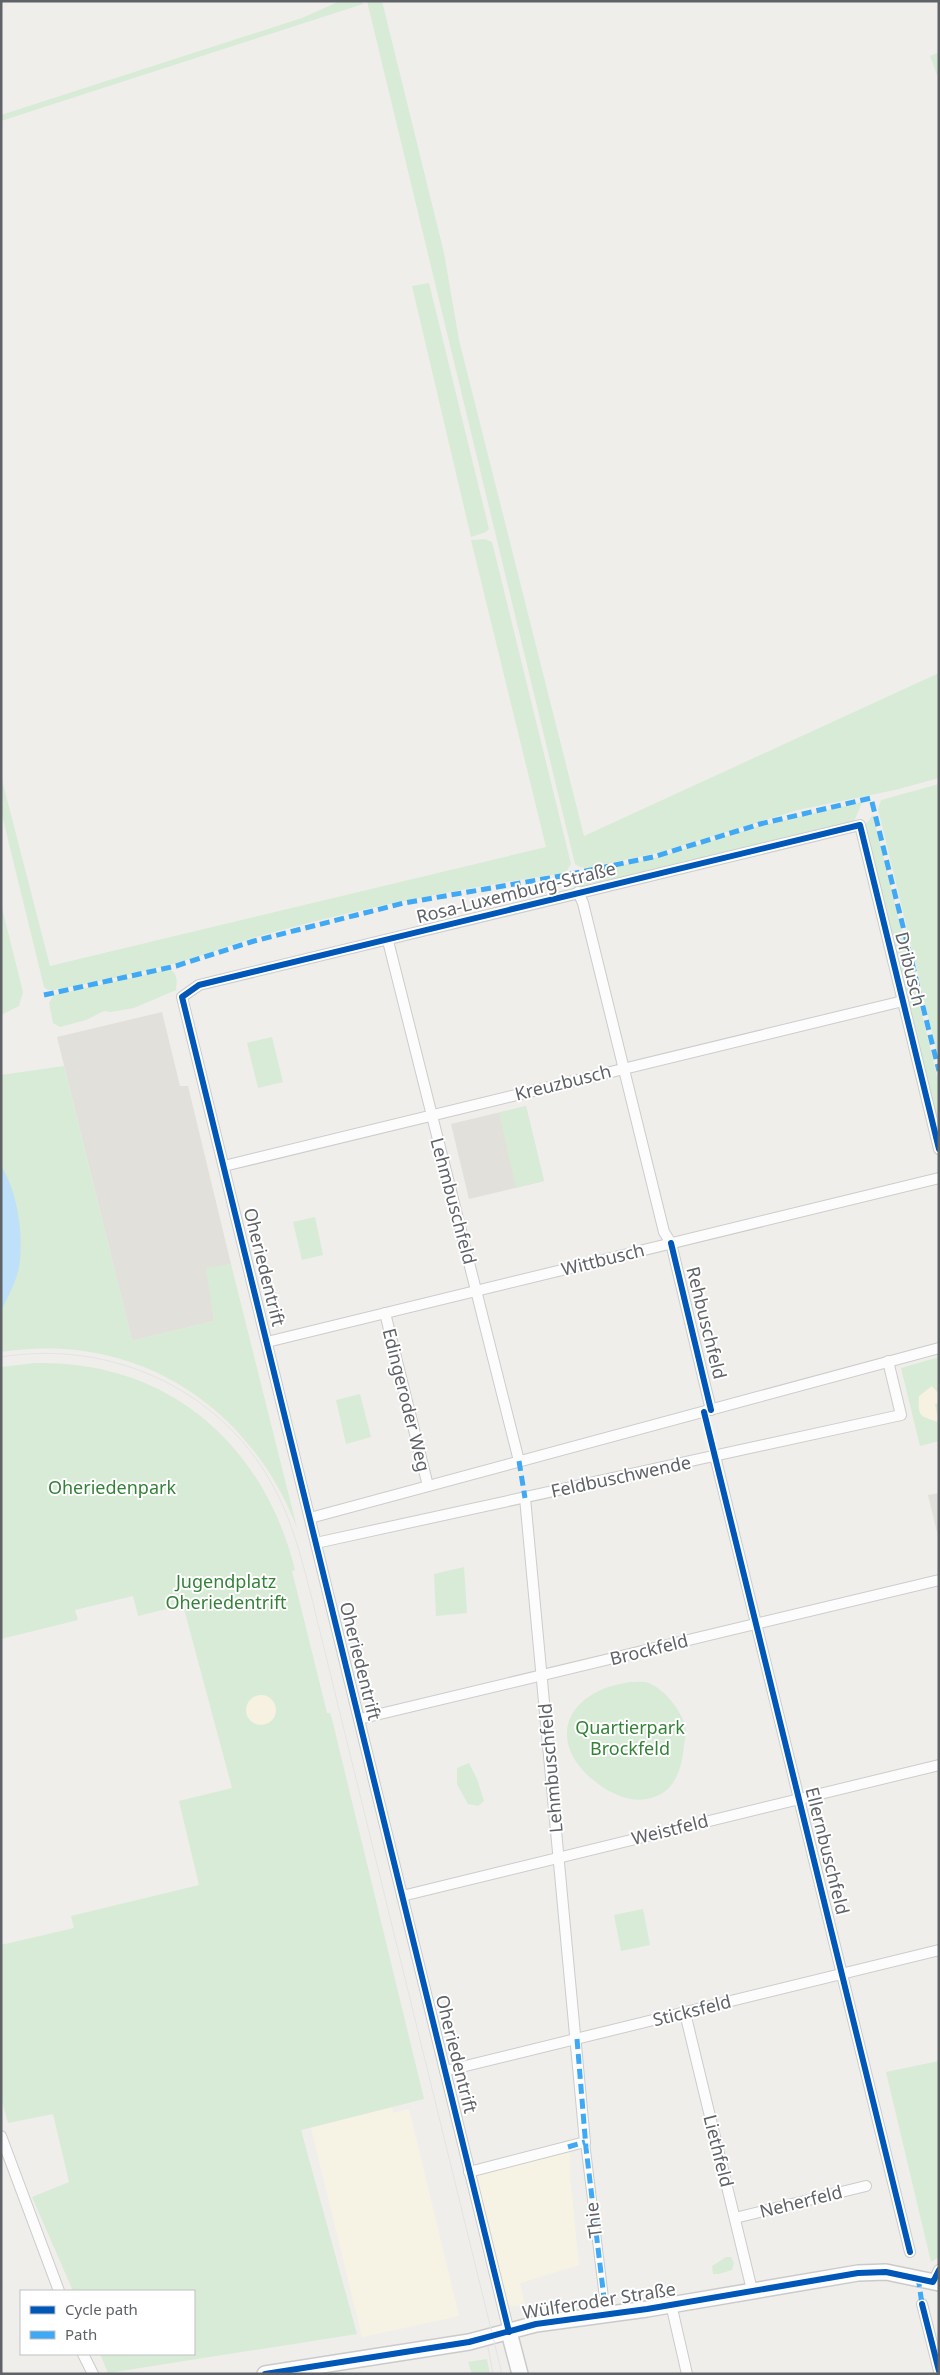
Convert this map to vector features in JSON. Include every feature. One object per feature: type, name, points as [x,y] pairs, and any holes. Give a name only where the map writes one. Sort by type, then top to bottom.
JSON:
[{"type":"main road","name":"Wülferoder Straße","points":[[265,2374],[318,2370],[469,2342],[536,2324],[672,2304],[858,2273],[886,2272],[937,2278]]},
{"type":"main road","points":[[508,2332],[520,2374]]},
{"type":"street","name":"Rosa-Luxemburg-Straße","points":[[182,997],[199,985],[388,941],[578,892],[860,825]]},
{"type":"street","name":"Dribusch","points":[[860,825],[939,1149]]},
{"type":"street","name":"Rehbuschfeld","points":[[578,892],[583,903],[664,1232],[671,1243],[712,1410]]},
{"type":"street","name":"Lehmbuschfeld","points":[[388,941],[519,1461]]},
{"type":"street","name":"Oheriedentrift","points":[[182,997],[508,2332]]},
{"type":"street","name":"Kreuzbusch","points":[[224,1166],[903,1001]]},
{"type":"street","name":"Wittbusch","points":[[267,1342],[939,1178]]},
{"type":"street","name":"Edingeroder Weg","points":[[385,1313],[428,1486]]},
{"type":"street","points":[[310,1518],[939,1348]]},
{"type":"street","name":"Feldbuschwende","points":[[316,1543],[901,1415],[888,1361]]},
{"type":"street","name":"Ellernbuschfeld","points":[[715,1456],[910,2252]]},
{"type":"street","name":"Lehmbuschfeld","points":[[525,1498],[577,2039]]},
{"type":"street","name":"Brockfeld","points":[[359,1719],[939,1580]]},
{"type":"street","name":"Weistfeld","points":[[402,1896],[939,1765]]},
{"type":"street","name":"Sticksfeld","points":[[445,2072],[939,1950]]},
{"type":"street","name":"Liethfeld","points":[[685,2013],[752,2290]]},
{"type":"street","name":"Thie","points":[[577,2039],[585,2142],[604,2298]]},
{"type":"street","points":[[1,2136],[59,2290]]},
{"type":"street","points":[[469,2172],[585,2142]]},
{"type":"street","name":"Neherfeld","points":[[735,2218],[866,2186]]},
{"type":"street","points":[[672,2304],[687,2374]]},
{"type":"street","points":[[922,2304],[939,2371]]},
{"type":"street","points":[[84,2355],[93,2374]]},
{"type":"shaded area","points":[[162,1012],[180,1086],[188,1086],[231,1264],[207,1269],[214,1321],[132,1341],[57,1037]]},
{"type":"shaded area","points":[[526,1106],[544,1181],[469,1199],[451,1124]]},
{"type":"shaded area","points":[[939,1493],[939,1540],[928,1495]]},
{"type":"shaded area","points":[[392,2107],[393,2113],[409,2109],[459,2316],[362,2337],[311,2128]]},
{"type":"shaded area","points":[[570,2152],[570,2177],[579,2265],[520,2283],[525,2305],[508,2306],[476,2175]]},
{"type":"green space","points":[[340,1],[362,1],[363,4],[1,121],[1,115],[302,18]]},
{"type":"green space","points":[[367,1],[382,1],[444,253],[459,340],[584,836],[939,673],[939,778],[895,790],[798,810],[661,852],[587,868],[575,864]]},
{"type":"green space","points":[[939,52],[939,80],[930,56]]},
{"type":"green space","points":[[429,283],[489,529],[486,532],[471,537],[412,286]]},
{"type":"green space","points":[[485,539],[492,542],[571,864],[565,873],[448,892],[371,908],[256,937],[146,971],[54,990],[48,990],[44,987],[1,811],[1,776],[50,966],[546,847],[471,540]]},
{"type":"green space","points":[[939,784],[939,1061],[878,809],[881,800]]},
{"type":"green space","points":[[862,802],[854,822],[581,888],[579,877],[583,874],[658,857],[760,826]]},
{"type":"green space","points":[[873,815],[939,1084],[939,1130],[865,825]]},
{"type":"green space","points":[[1,904],[23,992],[19,1006],[1,1015]]},
{"type":"green space","points":[[170,969],[176,976],[176,990],[134,1008],[111,1012],[104,1011],[86,1020],[60,1027],[53,1023],[49,1003],[54,995]]},
{"type":"green space","points":[[272,1037],[283,1082],[258,1088],[247,1043]]},
{"type":"green space","points":[[64,1066],[132,1341],[214,1321],[206,1268],[231,1264],[297,1528],[276,1484],[249,1445],[218,1412],[181,1386],[141,1366],[97,1353],[50,1348],[1,1352],[1,1075]]},
{"type":"green space","points":[[526,1106],[544,1181],[516,1188],[499,1113]]},
{"type":"green space","points":[[315,1217],[323,1255],[302,1260],[293,1222]]},
{"type":"green space","points":[[939,1357],[939,1441],[920,1446],[901,1368]]},
{"type":"green space","points":[[35,1363],[83,1366],[127,1376],[168,1394],[203,1418],[234,1448],[260,1484],[280,1525],[295,1570],[292,1571],[327,1713],[330,1713],[332,1719],[424,2099],[301,2130],[357,2334],[108,2373],[100,2355],[195,2355],[195,2290],[73,2290],[32,2197],[69,2182],[53,2114],[8,2123],[1,2098],[1,1945],[74,1928],[71,1916],[199,1885],[179,1801],[232,1788],[183,1605],[138,1616],[133,1596],[75,1610],[78,1620],[1,1639],[1,1367]]},
{"type":"green space","points":[[360,1394],[371,1437],[346,1444],[336,1400]]},
{"type":"green space","points":[[464,1567],[467,1613],[436,1616],[434,1574]]},
{"type":"green space","name":"Quartierpark Brockfeld","points":[[631,1682],[647,1682],[661,1690],[676,1707],[686,1730],[681,1763],[675,1779],[664,1792],[641,1800],[625,1798],[604,1788],[585,1772],[573,1756],[567,1739],[568,1723],[576,1709],[589,1697],[607,1687]]},
{"type":"green space","points":[[469,1763],[477,1779],[484,1801],[478,1806],[468,1804],[457,1784],[457,1768]]},
{"type":"green space","points":[[643,1909],[650,1945],[621,1951],[614,1915]]},
{"type":"green space","points":[[939,2061],[939,2257],[931,2262],[886,2072]]},
{"type":"green space","points":[[726,2257],[731,2257],[734,2263],[732,2270],[713,2274],[712,2266]]},
{"type":"green space","points":[[487,2359],[490,2374],[472,2374],[468,2362]]},
{"type":"sand","points":[[932,1386],[939,1394],[939,1403],[935,1404],[939,1422],[921,1415],[919,1408],[919,1396]]},
{"type":"sand","points":[[261,1695],[271,1700],[276,1710],[271,1720],[261,1725],[251,1720],[246,1710],[251,1700]]},
{"type":"water","points":[[1,1166],[12,1189],[16,1203],[21,1246],[18,1272],[1,1311]]},
{"type":"tram line","points":[[1,1357],[41,1353],[81,1356],[120,1364],[157,1378],[191,1397],[222,1421],[250,1450],[279,1497],[304,1567],[502,2374]]},
{"type":"tram line","points":[[488,2347],[493,2374]]},
{"type":"marked path","points":[[44,995],[176,966],[254,941],[404,903],[561,876],[653,857],[760,824],[871,798],[939,1071]]},
{"type":"marked path","points":[[519,1461],[525,1498]]},
{"type":"marked path","points":[[577,2039],[586,2148],[604,2298]]},
{"type":"marked path","points":[[568,2147],[585,2142]]},
{"type":"marked path","points":[[918,2277],[922,2304]]},
{"type":"cycle path","points":[[509,2332],[182,997],[199,985],[860,825],[939,1149]]},
{"type":"cycle path","points":[[671,1243],[711,1410]]},
{"type":"cycle path","points":[[704,1412],[910,2252]]},
{"type":"cycle path","points":[[265,2374],[469,2342],[536,2324],[647,2309],[858,2273],[886,2272],[933,2282],[939,2270]]},
{"type":"cycle path","points":[[922,2304],[939,2371]]},
{"type":"park label","name":"Oheriedenpark","points":[[112,1488]]},
{"type":"park label","name":"Jugendplatz Oheriedentrift","points":[[226,1592]]}]
